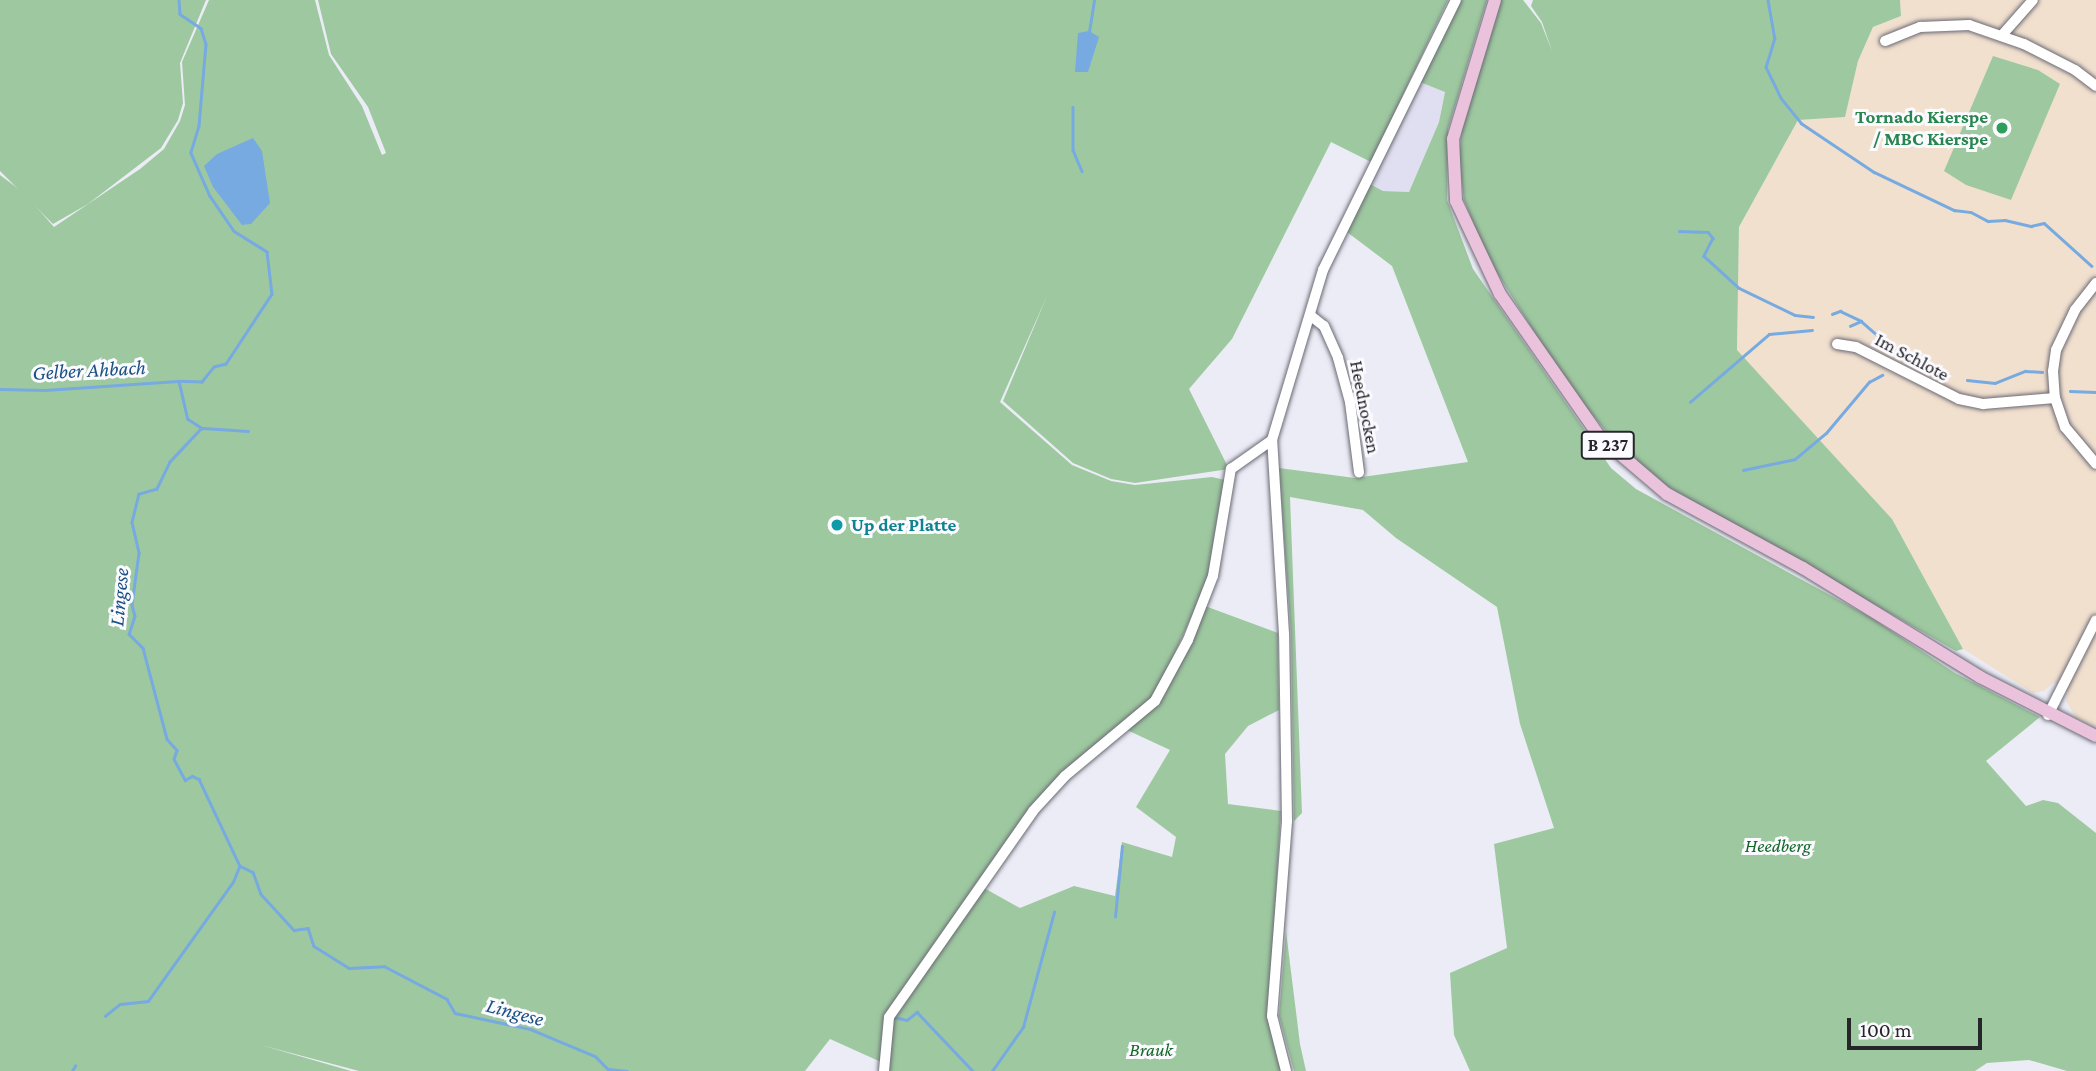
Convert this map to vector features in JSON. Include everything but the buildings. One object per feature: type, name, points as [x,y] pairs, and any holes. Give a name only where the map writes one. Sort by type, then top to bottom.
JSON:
[{"type":"main road","name":"B 237","points":[[1495,0],[1453,139],[1456,201],[1493,284],[1574,404],[1623,460],[1667,494],[1803,568],[2048,715],[2096,736]]},
{"type":"street","points":[[1286,1071],[1272,1016],[1287,821],[1284,634],[1272,440],[1278,407],[1311,316],[1323,270],[1456,0]]},
{"type":"street","points":[[2003,34],[2034,0]]},
{"type":"street","points":[[1885,41],[1920,27],[1969,25],[2003,34],[2076,70],[2096,86]]},
{"type":"street","points":[[2096,283],[2075,310],[2056,350],[2055,398],[2065,427],[2096,464]]},
{"type":"street","name":"Heednocken","points":[[1311,316],[1324,327],[1338,358],[1350,401],[1359,472]]},
{"type":"street","name":"Im Schlote","points":[[1837,344],[1856,347],[1959,399],[1983,404],[2055,398]]},
{"type":"street","points":[[884,1071],[889,1017],[1032,811],[1065,776],[1155,701],[1188,640],[1213,576],[1231,469],[1272,440]]},
{"type":"street","points":[[2048,715],[2096,620]]},
{"type":"shaded area","points":[[1900,0],[2096,0],[2096,727],[2076,718],[2066,701],[2068,692],[2054,682],[2044,691],[2033,693],[1963,649],[1892,519],[1737,351],[1739,227],[1798,120],[1845,116],[1858,61],[1873,27],[1901,16]]},
{"type":"shaded area","points":[[1420,82],[1445,91],[1439,122],[1409,192],[1383,191],[1370,184]]},
{"type":"green space","points":[[0,0],[206,0],[180,63],[183,103],[178,120],[161,148],[88,204],[53,224],[0,171]]},
{"type":"green space","points":[[209,0],[315,0],[329,55],[362,106],[382,155],[386,153],[368,107],[331,54],[318,0],[1448,0],[1371,162],[1331,142],[1232,339],[1189,389],[1229,469],[1135,483],[1111,479],[1073,463],[1003,401],[1047,296],[1000,402],[1072,465],[1111,481],[1135,485],[1212,477],[1225,480],[1213,569],[1154,699],[1063,771],[1030,811],[884,1025],[881,1062],[830,1039],[805,1071],[359,1071],[261,1045],[351,1071],[0,1071],[0,175],[24,193],[54,227],[140,169],[164,149],[180,121],[185,105],[182,62]]},
{"type":"green space","name":"Heedberg","points":[[1460,0],[1487,0],[1448,129],[1447,200],[1473,269],[1611,468],[1636,489],[1870,617],[1955,673],[2040,717],[1986,761],[2026,806],[2043,800],[2058,803],[2096,833],[2096,1071],[2067,1071],[2029,1060],[1987,1063],[1975,1071],[1470,1071],[1454,1035],[1450,973],[1507,948],[1494,844],[1554,828],[1520,724],[1497,607],[1396,538],[1363,510],[1290,497],[1302,813],[1294,821],[1291,634],[1279,468],[1355,478],[1468,462],[1392,266],[1347,232],[1370,184],[1383,191],[1409,192],[1439,122],[1445,92],[1420,82]]},
{"type":"green space","points":[[1500,0],[1523,0],[1541,23],[1552,51],[1542,22],[1531,6],[1533,0],[1900,0],[1901,16],[1873,27],[1858,61],[1845,117],[1798,120],[1739,227],[1737,350],[1892,519],[1963,649],[1956,651],[1663,484],[1626,455],[1569,387],[1487,257],[1464,200],[1459,160],[1462,125]]},
{"type":"green space","name":"Tornado Kierspe / MBC Kierspe","points":[[1993,56],[2038,70],[2060,84],[2011,200],[1966,185],[1944,171]]},
{"type":"green space","name":"Brauk","points":[[1205,606],[1278,633],[1279,710],[1248,726],[1225,754],[1228,804],[1281,811],[1269,1015],[1282,1071],[886,1071],[892,1018],[984,888],[1020,908],[1074,886],[1115,896],[1122,842],[1172,857],[1176,837],[1136,807],[1170,750],[1127,730],[1156,703]]},
{"type":"green space","points":[[1286,931],[1300,1044],[1306,1071],[1294,1071],[1279,1016]]},
{"type":"water","points":[[1089,31],[1099,37],[1088,72],[1075,72],[1078,33]]},
{"type":"water","points":[[253,138],[262,151],[270,203],[251,224],[242,225],[213,187],[204,166],[217,154]]},
{"type":"waterway","name":"Lingese","points":[[179,0],[180,14],[201,28],[206,44],[199,126],[191,153],[210,196],[234,231],[267,252],[272,294],[226,364],[214,367],[202,382],[179,381],[188,419],[202,428],[170,462],[157,489],[139,494],[132,522],[139,553],[132,605],[135,616],[129,634],[143,648],[167,739],[177,750],[174,759],[185,780],[192,776],[199,779],[240,866],[253,872],[261,894],[294,930],[308,928],[314,946],[349,968],[384,966],[447,999],[455,1013],[530,1029],[595,1056],[608,1069],[627,1071]]},
{"type":"waterway","points":[[1089,32],[1094,0]]},
{"type":"waterway","points":[[1768,0],[1775,38],[1766,67],[1781,98],[1801,123],[1874,172],[1954,210],[1971,212],[1988,221],[2005,220],[2031,226],[2044,223],[2092,266]]},
{"type":"waterway","points":[[1073,107],[1073,150],[1082,171]]},
{"type":"waterway","points":[[1679,231],[1708,232],[1713,238],[1704,256],[1739,288],[1795,315],[1813,317]]},
{"type":"waterway","points":[[1832,314],[1840,311],[1861,321]]},
{"type":"waterway","points":[[1850,326],[1861,321],[1892,348],[1946,378]]},
{"type":"waterway","points":[[1690,402],[1769,334],[1812,330]]},
{"type":"waterway","points":[[1967,380],[1995,383],[2025,371],[2042,372]]},
{"type":"waterway","points":[[1743,470],[1795,459],[1826,433],[1869,382],[1882,375]]},
{"type":"waterway","name":"Gelber Ahbach","points":[[0,389],[45,390],[178,381]]},
{"type":"waterway","points":[[2070,391],[2096,392]]},
{"type":"waterway","points":[[203,428],[248,431]]},
{"type":"waterway","points":[[1115,917],[1122,846]]},
{"type":"waterway","points":[[105,1016],[120,1004],[148,1001],[233,882],[239,867]]},
{"type":"waterway","points":[[992,1071],[1023,1027],[1054,912]]},
{"type":"waterway","points":[[894,1017],[907,1020],[917,1012],[973,1071]]},
{"type":"waterway","points":[[72,1071],[75,1066]]},
{"type":"place","name":"Tornado Kierspe / MBC Kierspe","points":[[2002,128]]},
{"type":"place","name":"Up der Platte","points":[[837,525]]}]
